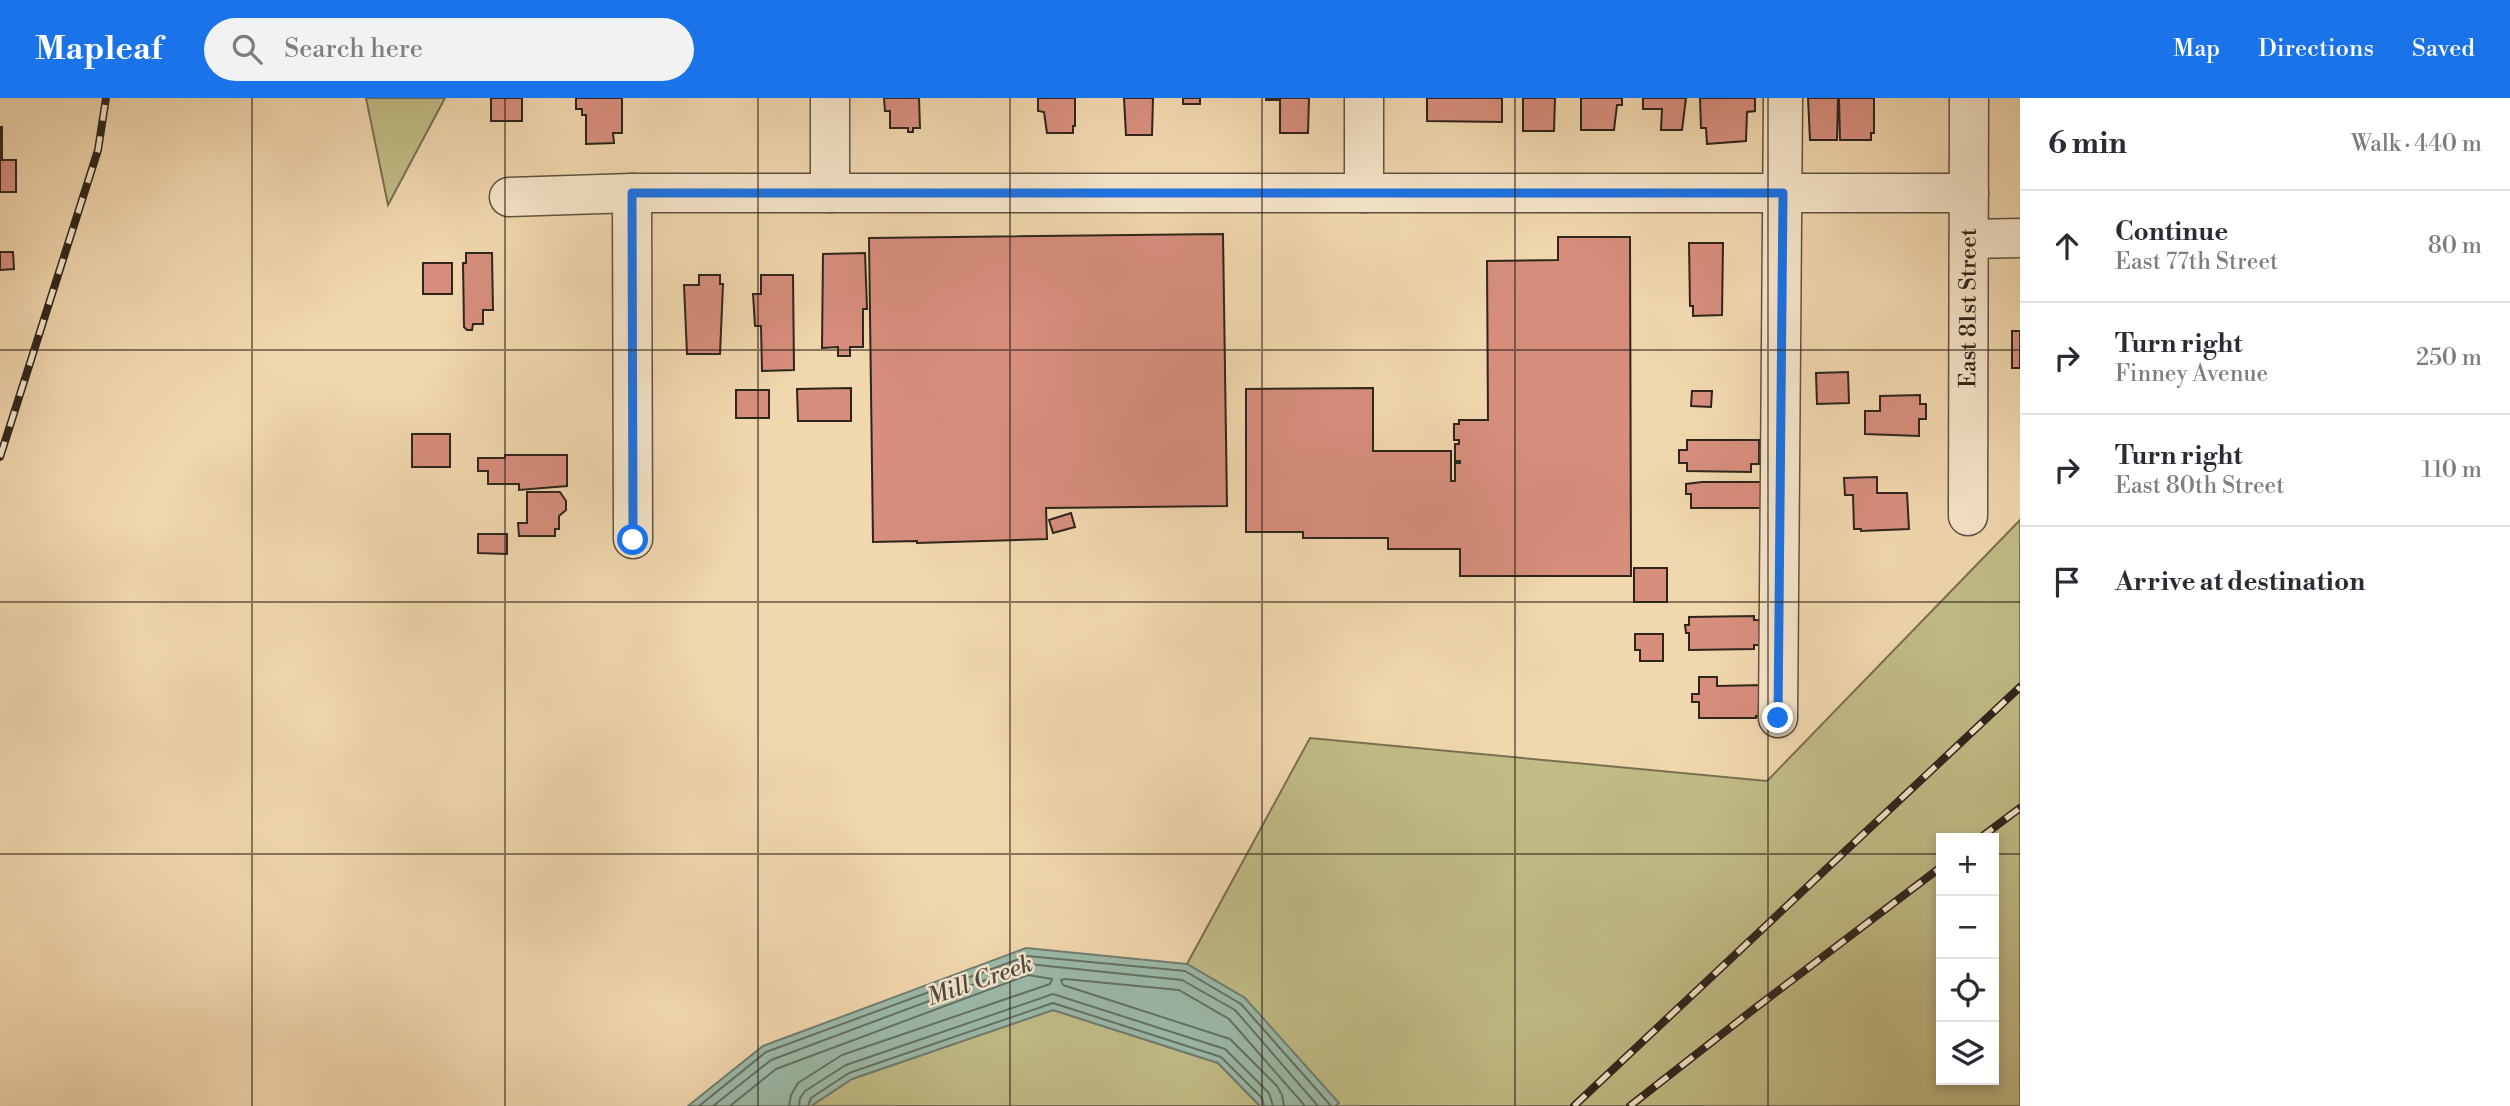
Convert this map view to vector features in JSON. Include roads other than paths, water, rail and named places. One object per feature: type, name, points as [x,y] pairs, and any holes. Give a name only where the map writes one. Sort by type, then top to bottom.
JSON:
[{"type":"street","points":[[830,98],[830,193]]},
{"type":"street","points":[[1364,98],[1364,193]]},
{"type":"street","points":[[1778,718],[1783,98]]},
{"type":"street","name":"East 81st Street","points":[[1968,516],[1969,98]]},
{"type":"street","points":[[632,193],[633,540]]},
{"type":"street","points":[[509,197],[632,193],[1969,193]]},
{"type":"street","points":[[1969,239],[2020,238]]},
{"type":"water","name":"Mill Creek","points":[[1026,948],[1187,964],[1245,998],[1339,1103],[1335,1106],[1260,1106],[1218,1063],[1053,1010],[852,1079],[811,1106],[688,1106],[763,1046]]},
{"type":"railway","points":[[0,457],[98,150],[106,98]]},
{"type":"railway","points":[[1574,1106],[2020,687]]},
{"type":"railway","points":[[1987,833],[2020,808]]},
{"type":"railway","points":[[1630,1106],[1936,871]]}]
